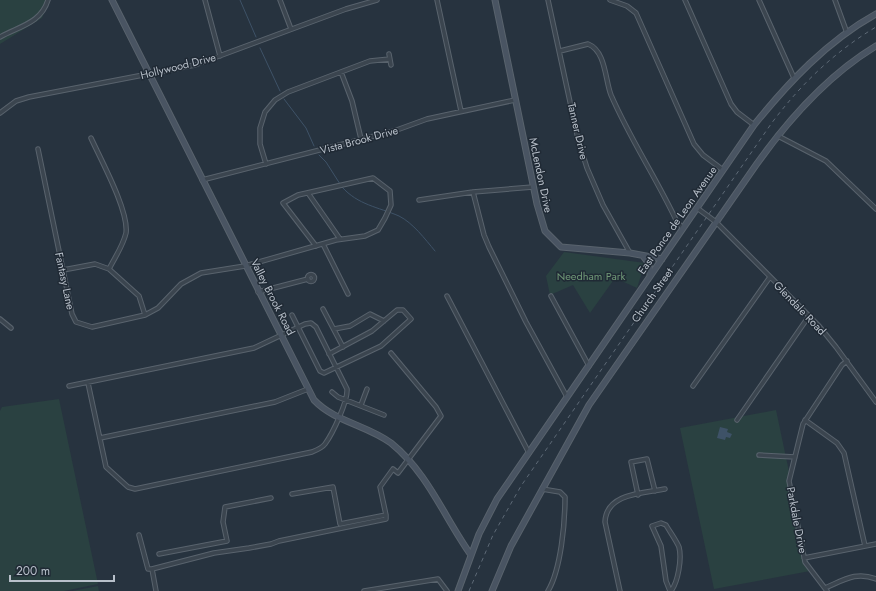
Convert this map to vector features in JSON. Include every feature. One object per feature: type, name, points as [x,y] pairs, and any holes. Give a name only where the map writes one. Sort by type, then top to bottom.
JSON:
[{"type":"main road","name":"Valley Brook Road","points":[[112,0],[308,389],[322,408],[338,418],[378,434],[408,460],[428,484],[471,555]]},
{"type":"main road","name":"McLendon Drive","points":[[495,0],[533,187],[545,231],[561,247],[630,253],[662,259]]},
{"type":"main road","name":"East Ponce de Leon Avenue","points":[[458,591],[471,555],[490,511],[754,125],[794,78],[816,57],[847,33],[876,14]]},
{"type":"main road","name":"Church Street","points":[[492,591],[505,557],[599,390],[716,222],[778,136],[837,74],[876,46]]},
{"type":"main road","points":[[642,255],[649,264],[650,276]]},
{"type":"street","points":[[0,37],[38,19],[45,9],[48,0]]},
{"type":"street","points":[[205,0],[220,56]]},
{"type":"street","points":[[280,0],[291,29]]},
{"type":"street","name":"Hollywood Drive","points":[[0,113],[16,102],[29,97],[195,65],[346,9],[377,0]]},
{"type":"street","points":[[437,0],[461,111]]},
{"type":"street","name":"Tanner Drive","points":[[548,0],[578,139],[586,168],[603,205],[630,253]]},
{"type":"street","points":[[610,0],[627,6],[636,13],[694,144],[703,155],[724,170]]},
{"type":"street","points":[[685,0],[731,104],[737,112],[754,125]]},
{"type":"street","points":[[759,0],[794,78]]},
{"type":"street","points":[[835,0],[847,33]]},
{"type":"street","points":[[560,51],[588,44],[596,50],[602,60],[611,96],[677,222],[683,228]]},
{"type":"street","points":[[389,54],[391,65]]},
{"type":"street","points":[[266,164],[260,144],[260,128],[265,112],[272,103],[288,92],[370,61],[390,59]]},
{"type":"street","points":[[341,72],[352,101],[361,139]]},
{"type":"street","name":"Vista Brook Drive","points":[[202,180],[394,131],[427,119],[515,100]]},
{"type":"street","points":[[778,136],[826,161],[876,209]]},
{"type":"street","points":[[91,138],[122,208],[126,223],[124,240],[109,269]]},
{"type":"street","name":"Fantasy Lane","points":[[38,149],[73,318],[82,325],[92,327],[145,315],[158,308],[169,294],[192,277],[201,273],[245,266],[340,239],[365,236],[378,230],[391,205],[390,191],[373,178],[308,193]]},
{"type":"street","points":[[419,200],[473,192],[533,187]]},
{"type":"street","points":[[473,192],[488,247],[526,322],[567,397]]},
{"type":"street","points":[[316,246],[283,203],[298,195],[308,193],[340,239]]},
{"type":"street","name":"Glendale Road","points":[[697,208],[716,222],[809,316],[847,361],[876,402]]},
{"type":"street","points":[[323,244],[348,294]]},
{"type":"street","points":[[62,270],[95,264],[109,269],[139,296],[145,315]]},
{"type":"street","points":[[694,386],[770,277]]},
{"type":"street","points":[[258,292],[308,279]]},
{"type":"street","points":[[447,296],[529,453]]},
{"type":"street","points":[[551,296],[589,366]]},
{"type":"street","points":[[323,309],[343,347]]},
{"type":"street","points":[[292,315],[320,371],[324,373],[381,346],[411,319],[403,310],[397,310],[372,331],[329,354]]},
{"type":"street","points":[[334,329],[350,326],[370,314],[384,321]]},
{"type":"street","points":[[737,420],[809,316]]},
{"type":"street","points":[[0,319],[11,328]]},
{"type":"street","points":[[69,386],[254,348],[305,324],[311,323],[316,327],[347,389],[346,399],[338,418],[325,444],[320,449],[312,452],[135,489],[128,487],[106,467],[88,383]]},
{"type":"street","points":[[139,535],[148,569],[152,569],[214,553],[271,544],[386,515],[380,487],[393,469],[398,473],[441,416],[436,407],[391,353]]},
{"type":"street","name":"Parkdale Drive","points":[[826,589],[807,565],[804,558],[789,486],[790,476],[805,420],[842,365],[847,361]]},
{"type":"street","points":[[100,438],[275,402],[308,389]]},
{"type":"street","points":[[361,405],[367,389]]},
{"type":"street","points":[[332,392],[384,415]]},
{"type":"street","points":[[805,420],[837,443],[844,453],[865,546]]},
{"type":"street","points":[[760,455],[795,457]]},
{"type":"street","points":[[638,495],[631,462],[647,459],[655,491]]},
{"type":"street","points":[[292,494],[331,486],[333,487],[341,526]]},
{"type":"street","points":[[542,489],[560,492],[565,497],[559,561],[556,575],[548,591]]},
{"type":"street","points":[[620,591],[605,522],[606,514],[610,505],[618,499],[666,489]]},
{"type":"street","points":[[230,551],[223,522],[225,507],[271,498]]},
{"type":"street","points":[[661,524],[666,525],[678,546],[680,554],[676,585],[670,591],[666,581],[661,546],[652,526],[661,524]]},
{"type":"street","points":[[159,554],[227,541]]},
{"type":"street","points":[[804,558],[876,544]]},
{"type":"street","points":[[152,569],[156,591]]},
{"type":"street","points":[[826,589],[854,576],[865,574],[876,579]]},
{"type":"street","points":[[364,591],[386,589],[438,579],[447,591]]},
{"type":"green space","points":[[0,0],[49,0],[42,18],[0,44]]},
{"type":"green space","name":"Needham Park","points":[[564,252],[645,263],[637,288],[615,278],[590,313],[573,285],[550,295],[546,276]]},
{"type":"green space","points":[[59,399],[98,584],[64,591],[0,591],[0,411],[2,407]]},
{"type":"green space","points":[[776,410],[810,571],[714,589],[680,428]]},
{"type":"green space","points":[[98,586],[99,591],[72,591]]},
{"type":"water","points":[[720,427],[728,429],[727,432],[732,434],[730,438],[726,437],[725,440],[717,438]]},
{"type":"waterway","points":[[240,0],[256,37]]},
{"type":"waterway","points":[[260,48],[280,91]]},
{"type":"waterway","points":[[284,99],[306,128],[314,146]]},
{"type":"waterway","points":[[319,155],[326,162],[340,184]]},
{"type":"waterway","points":[[342,187],[362,202],[404,219],[435,251]]},
{"type":"railway","points":[[469,591],[493,535],[521,486],[771,124],[794,96],[819,70],[846,47],[876,27]]}]
